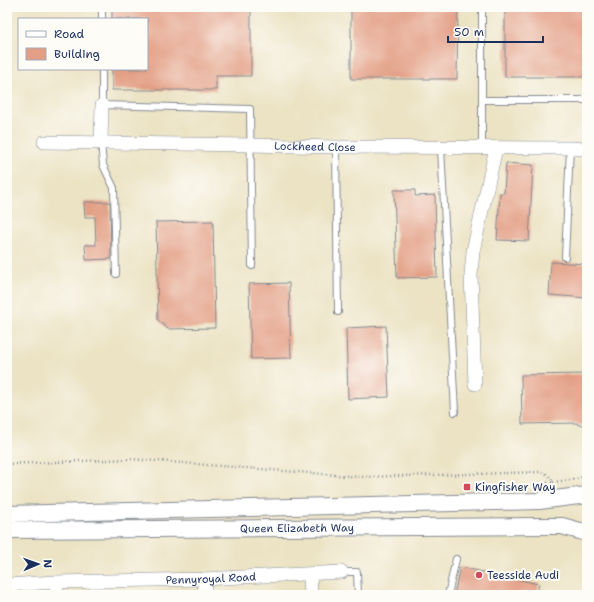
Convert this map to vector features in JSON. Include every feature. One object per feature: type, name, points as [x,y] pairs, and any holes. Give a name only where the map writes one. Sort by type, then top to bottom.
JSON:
[{"type":"street","points":[[101,142],[102,105]]},
{"type":"street","name":"Lockheed Close","points":[[44,142],[336,147],[587,149]]},
{"type":"street","points":[[475,384],[471,275],[473,251],[496,148]]},
{"type":"street","name":"Queen Elizabeth Way","points":[[7,514],[539,500],[587,495]]},
{"type":"street","name":"Queen Elizabeth Way","points":[[7,530],[562,526],[587,533]]},
{"type":"street","name":"Pennyroyal Road","points":[[7,585],[57,589],[204,579],[342,572]]},
{"type":"street","points":[[310,574],[311,595]]},
{"type":"street","points":[[204,579],[205,595]]},
{"type":"lane","points":[[102,7],[102,18]]},
{"type":"lane","points":[[482,7],[482,148]]},
{"type":"lane","points":[[102,70],[102,105],[250,109],[252,266]]},
{"type":"lane","points":[[482,100],[587,100]]},
{"type":"lane","points":[[101,142],[103,165],[114,188],[116,274]]},
{"type":"lane","points":[[336,147],[338,312]]},
{"type":"lane","points":[[442,148],[455,412]]},
{"type":"lane","points":[[565,257],[570,148]]},
{"type":"lane","points":[[448,595],[456,559]]},
{"type":"lane","points":[[342,572],[357,572],[358,595]]},
{"type":"path","points":[[7,464],[132,459],[362,477],[541,472],[550,476],[553,482]]},
{"type":"path","points":[[538,484],[577,479],[587,475]]},
{"type":"building","points":[[112,7],[251,7],[251,76],[216,76],[216,90],[112,90],[112,70],[148,70],[148,18],[112,18]]},
{"type":"building","points":[[351,7],[458,7],[457,79],[351,79]]},
{"type":"building","points":[[505,7],[587,7],[587,77],[505,77]]},
{"type":"building","points":[[506,163],[533,165],[529,241],[497,240],[500,193],[504,193]]},
{"type":"building","points":[[394,190],[415,190],[415,196],[435,195],[437,277],[397,278]]},
{"type":"building","points":[[84,202],[110,202],[111,259],[86,260],[85,245],[96,245],[95,217],[85,217]]},
{"type":"building","points":[[213,221],[215,328],[168,329],[158,320],[156,222]]},
{"type":"building","points":[[551,262],[587,264],[587,298],[549,295]]},
{"type":"building","points":[[289,283],[291,358],[251,359],[249,284]]},
{"type":"building","points":[[386,326],[389,397],[348,399],[346,328]]},
{"type":"building","points":[[587,374],[587,425],[578,425],[577,423],[522,424],[521,375]]},
{"type":"building","name":"Teesside Audi","points":[[460,567],[539,584],[537,595],[454,595]]},
{"type":"place","name":"Kingfisher Way","points":[[467,487]]},
{"type":"place","name":"Teesside Audi","points":[[479,575]]}]
